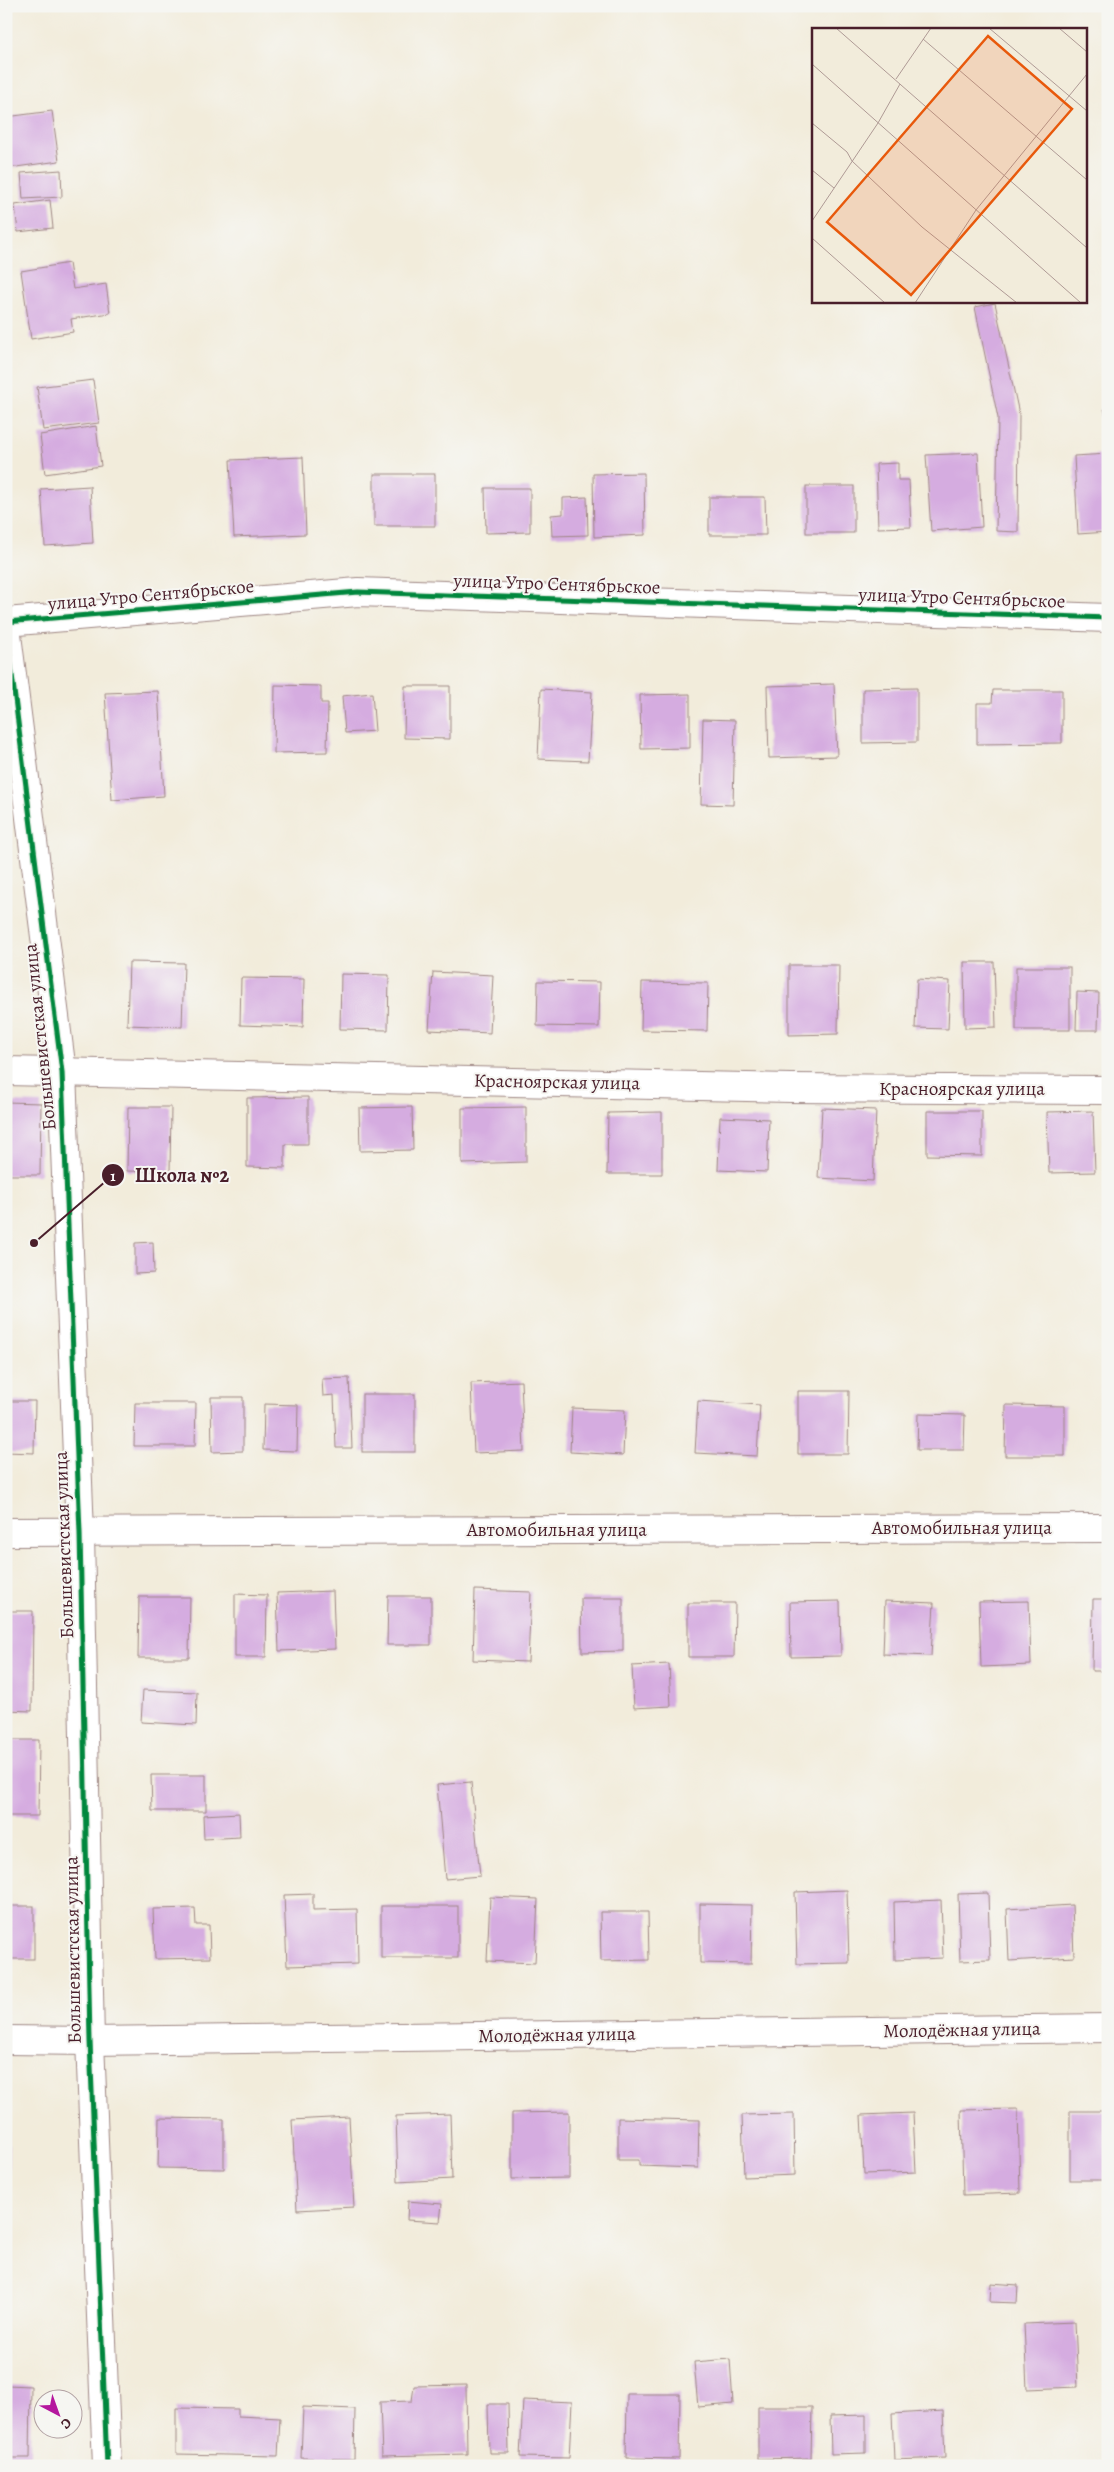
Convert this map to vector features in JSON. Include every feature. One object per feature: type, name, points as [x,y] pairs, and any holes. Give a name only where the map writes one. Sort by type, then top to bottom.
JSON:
[{"type":"street","name":"улица Утро Сентябрьское","points":[[6,622],[358,592],[1108,618]]},
{"type":"street","name":"Большевистская улица","points":[[6,627],[62,1072],[80,1533],[90,2042],[107,2466]]},
{"type":"street","name":"Красноярская улица","points":[[6,1071],[790,1088],[1108,1090]]},
{"type":"street","name":"Автомобильная улица","points":[[6,1532],[1108,1528]]},
{"type":"street","name":"Молодёжная улица","points":[[6,2040],[90,2042],[1108,2028]]},
{"type":"building","points":[[790,6],[817,6],[817,7],[791,12]]},
{"type":"building","points":[[52,111],[59,161],[9,168],[6,117]]},
{"type":"building","points":[[61,170],[62,197],[23,199],[21,173]]},
{"type":"building","points":[[50,200],[53,228],[18,232],[15,205]]},
{"type":"building","points":[[69,263],[73,289],[106,284],[110,313],[71,319],[73,332],[31,339],[21,271]]},
{"type":"building","points":[[995,303],[1019,414],[1018,532],[996,531],[998,418],[975,307]]},
{"type":"building","points":[[93,380],[99,423],[43,430],[37,387]]},
{"type":"building","points":[[1108,408],[1108,422],[1107,422],[1104,409]]},
{"type":"building","points":[[96,426],[101,466],[45,474],[40,435]]},
{"type":"building","points":[[978,453],[982,527],[931,531],[926,455]]},
{"type":"building","points":[[1108,454],[1108,532],[1078,534],[1074,456]]},
{"type":"building","points":[[303,457],[306,534],[234,537],[230,460]]},
{"type":"building","points":[[898,463],[898,480],[909,480],[911,527],[878,528],[876,464]]},
{"type":"building","points":[[644,473],[645,535],[594,537],[593,474]]},
{"type":"building","points":[[374,474],[435,474],[435,526],[374,526]]},
{"type":"building","points":[[90,486],[93,543],[45,546],[41,489]]},
{"type":"building","points":[[806,486],[854,486],[854,533],[806,533]]},
{"type":"building","points":[[485,488],[530,488],[530,532],[486,533]]},
{"type":"building","points":[[587,497],[588,535],[552,536],[551,515],[563,514],[563,498]]},
{"type":"building","points":[[709,497],[765,497],[766,535],[709,535]]},
{"type":"building","points":[[834,684],[837,756],[769,758],[767,686]]},
{"type":"building","points":[[275,685],[321,686],[321,703],[328,703],[327,752],[274,753]]},
{"type":"building","points":[[405,686],[450,686],[450,739],[404,738]]},
{"type":"building","points":[[917,688],[917,742],[863,743],[863,689]]},
{"type":"building","points":[[541,689],[592,692],[588,761],[538,759]]},
{"type":"building","points":[[993,690],[1062,690],[1062,743],[977,744],[977,703],[992,703]]},
{"type":"building","points":[[158,691],[164,796],[112,800],[105,693]]},
{"type":"building","points":[[372,693],[375,731],[345,733],[342,696]]},
{"type":"building","points":[[690,694],[690,748],[641,749],[640,695]]},
{"type":"building","points":[[703,719],[735,720],[733,805],[701,804]]},
{"type":"building","points":[[129,962],[184,963],[182,1027],[127,1025]]},
{"type":"building","points":[[964,962],[994,962],[996,1027],[965,1028]]},
{"type":"building","points":[[789,965],[839,965],[838,1034],[789,1035]]},
{"type":"building","points":[[1016,967],[1070,967],[1070,1030],[1016,1030]]},
{"type":"building","points":[[433,972],[493,975],[490,1033],[429,1030]]},
{"type":"building","points":[[341,974],[389,975],[388,1030],[340,1029]]},
{"type":"building","points":[[241,978],[304,979],[303,1027],[240,1025]]},
{"type":"building","points":[[917,979],[950,981],[948,1029],[915,1028]]},
{"type":"building","points":[[538,981],[600,982],[599,1027],[537,1026]]},
{"type":"building","points":[[642,982],[708,983],[707,1031],[641,1030]]},
{"type":"building","points":[[1077,992],[1099,993],[1098,1030],[1076,1030]]},
{"type":"building","points":[[308,1097],[308,1144],[285,1144],[285,1168],[247,1167],[247,1098]]},
{"type":"building","points":[[6,1102],[41,1103],[40,1175],[6,1175]]},
{"type":"building","points":[[128,1107],[171,1107],[170,1172],[127,1171]]},
{"type":"building","points":[[412,1107],[413,1150],[360,1151],[359,1108]]},
{"type":"building","points":[[526,1107],[526,1162],[462,1164],[462,1108]]},
{"type":"building","points":[[822,1108],[876,1110],[873,1181],[818,1178]]},
{"type":"building","points":[[927,1111],[982,1111],[982,1156],[927,1155]]},
{"type":"building","points":[[1093,1111],[1095,1172],[1049,1173],[1047,1112]]},
{"type":"building","points":[[662,1112],[662,1174],[607,1174],[608,1113]]},
{"type":"building","points":[[720,1117],[769,1119],[767,1172],[718,1170]]},
{"type":"building","points":[[153,1242],[154,1273],[135,1274],[135,1243]]},
{"type":"building","points":[[349,1378],[352,1448],[336,1448],[334,1395],[323,1396],[322,1379]]},
{"type":"building","points":[[521,1381],[524,1451],[474,1453],[471,1383]]},
{"type":"building","points":[[798,1391],[849,1391],[848,1454],[798,1454]]},
{"type":"building","points":[[362,1394],[415,1394],[415,1452],[362,1452]]},
{"type":"building","points":[[211,1397],[243,1397],[243,1451],[212,1452]]},
{"type":"building","points":[[6,1401],[35,1401],[34,1453],[6,1452]]},
{"type":"building","points":[[698,1401],[760,1405],[757,1456],[695,1453]]},
{"type":"building","points":[[135,1403],[196,1403],[195,1446],[134,1446]]},
{"type":"building","points":[[264,1404],[298,1405],[297,1451],[263,1450]]},
{"type":"building","points":[[1006,1405],[1065,1406],[1065,1456],[1005,1456]]},
{"type":"building","points":[[572,1408],[625,1410],[623,1455],[570,1452]]},
{"type":"building","points":[[918,1414],[965,1415],[964,1450],[917,1450]]},
{"type":"building","points":[[475,1590],[531,1592],[528,1662],[473,1660]]},
{"type":"building","points":[[333,1591],[335,1649],[279,1651],[277,1593]]},
{"type":"building","points":[[235,1594],[267,1595],[266,1657],[235,1657]]},
{"type":"building","points":[[388,1596],[431,1596],[431,1645],[387,1645]]},
{"type":"building","points":[[139,1597],[190,1597],[189,1658],[138,1658]]},
{"type":"building","points":[[581,1598],[623,1598],[623,1651],[582,1652]]},
{"type":"building","points":[[1093,1599],[1108,1599],[1108,1671],[1092,1671]]},
{"type":"building","points":[[840,1601],[841,1656],[791,1657],[790,1602]]},
{"type":"building","points":[[885,1601],[934,1603],[931,1656],[883,1654]]},
{"type":"building","points":[[1029,1601],[1031,1665],[981,1667],[979,1602]]},
{"type":"building","points":[[688,1603],[735,1603],[734,1657],[688,1657]]},
{"type":"building","points":[[6,1611],[33,1611],[32,1711],[6,1710]]},
{"type":"building","points":[[669,1664],[671,1706],[634,1708],[632,1666]]},
{"type":"building","points":[[143,1690],[197,1692],[196,1725],[141,1722]]},
{"type":"building","points":[[6,1740],[39,1740],[38,1816],[6,1816]]},
{"type":"building","points":[[151,1775],[206,1775],[206,1811],[152,1811]]},
{"type":"building","points":[[471,1782],[480,1876],[445,1879],[437,1785]]},
{"type":"building","points":[[239,1813],[240,1837],[204,1839],[203,1815]]},
{"type":"building","points":[[847,1890],[849,1963],[797,1964],[795,1892]]},
{"type":"building","points":[[988,1893],[990,1960],[960,1961],[958,1894]]},
{"type":"building","points":[[313,1894],[313,1910],[357,1909],[358,1964],[287,1966],[284,1895]]},
{"type":"building","points":[[490,1897],[538,1899],[535,1963],[487,1961]]},
{"type":"building","points":[[941,1900],[943,1958],[895,1960],[894,1902]]},
{"type":"building","points":[[700,1904],[752,1905],[751,1964],[700,1963]]},
{"type":"building","points":[[1072,1905],[1074,1957],[1009,1961],[1007,1909]]},
{"type":"building","points":[[6,1906],[34,1906],[34,1959],[6,1959]]},
{"type":"building","points":[[381,1906],[458,1906],[458,1958],[381,1958]]},
{"type":"building","points":[[195,1908],[196,1925],[209,1925],[210,1958],[155,1959],[153,1909]]},
{"type":"building","points":[[600,1912],[648,1912],[649,1960],[601,1961]]},
{"type":"building","points":[[1018,2109],[1020,2193],[963,2195],[961,2110]]},
{"type":"building","points":[[1070,2111],[1108,2111],[1108,2180],[1070,2180]]},
{"type":"building","points":[[569,2112],[569,2178],[512,2179],[512,2113]]},
{"type":"building","points":[[913,2113],[916,2172],[864,2174],[861,2115]]},
{"type":"building","points":[[450,2114],[452,2179],[398,2182],[396,2116]]},
{"type":"building","points":[[794,2114],[795,2175],[744,2177],[742,2115]]},
{"type":"building","points":[[6,2116],[9,2116],[8,2187],[6,2187]]},
{"type":"building","points":[[349,2117],[354,2207],[297,2210],[292,2120]]},
{"type":"building","points":[[159,2118],[224,2119],[224,2169],[158,2168]]},
{"type":"building","points":[[618,2118],[699,2120],[698,2168],[639,2166],[639,2160],[618,2160]]},
{"type":"building","points":[[408,2201],[442,2204],[440,2222],[407,2220]]},
{"type":"building","points":[[991,2283],[1018,2285],[1017,2303],[990,2302]]},
{"type":"building","points":[[1075,2322],[1078,2387],[1027,2389],[1024,2324]]},
{"type":"building","points":[[730,2359],[733,2404],[698,2407],[694,2362]]},
{"type":"building","points":[[6,2385],[31,2386],[30,2458],[6,2458]]},
{"type":"building","points":[[466,2385],[467,2454],[382,2456],[380,2402],[412,2401],[414,2386]]},
{"type":"building","points":[[627,2394],[680,2394],[679,2459],[626,2458]]},
{"type":"building","points":[[523,2400],[572,2402],[569,2458],[520,2457]]},
{"type":"building","points":[[488,2404],[508,2404],[509,2453],[489,2453]]},
{"type":"building","points":[[303,2407],[355,2409],[354,2459],[301,2458]]},
{"type":"building","points":[[758,2407],[812,2407],[811,2458],[758,2459]]},
{"type":"building","points":[[176,2408],[238,2409],[238,2416],[280,2418],[278,2456],[176,2454]]},
{"type":"building","points":[[943,2411],[945,2458],[894,2460],[892,2414]]},
{"type":"building","points":[[866,2415],[866,2453],[831,2454],[830,2416]]},
{"type":"cycle path","points":[[6,622],[358,592],[1108,618]]},
{"type":"cycle path","points":[[6,627],[62,1072],[80,1533],[90,2041],[107,2466]]},
{"type":"place","name":"Школа №2","points":[[34,1243]]}]
